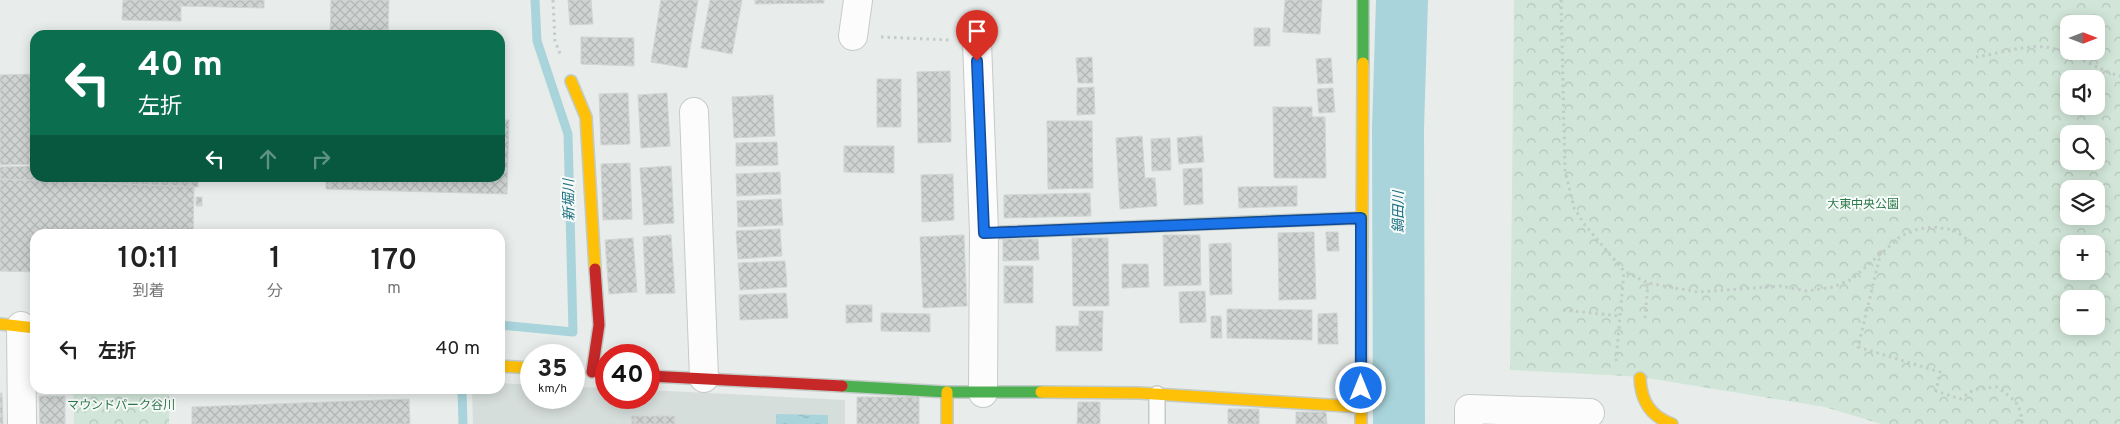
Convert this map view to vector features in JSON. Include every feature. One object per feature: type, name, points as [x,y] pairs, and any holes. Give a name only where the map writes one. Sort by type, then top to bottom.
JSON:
[{"type":"street","points":[[853,36],[858,0]]},
{"type":"street","points":[[1361,424],[1363,0]]},
{"type":"street","points":[[976,42],[984,233],[983,393]]},
{"type":"street","points":[[571,81],[586,117],[599,325],[588,372],[595,372]]},
{"type":"street","points":[[694,112],[704,378]]},
{"type":"street","points":[[984,233],[1361,218]]},
{"type":"street","points":[[19,326],[22,424]]},
{"type":"street","points":[[505,366],[520,367]]},
{"type":"street","points":[[660,376],[947,392],[1157,394],[1361,407]]},
{"type":"street","points":[[1640,378],[1640,388],[1644,404],[1660,420],[1672,424]]},
{"type":"street","points":[[947,392],[947,424]]},
{"type":"street","points":[[1469,424],[1469,409],[1590,413]]},
{"type":"lane","points":[[1157,394],[1157,424]]},
{"type":"path","points":[[553,0],[555,41],[571,81]]},
{"type":"path","points":[[1561,0],[1562,116],[1565,170],[1574,208],[1624,271],[1648,283],[1698,292],[1780,286],[1807,291],[1833,287],[1852,279],[1901,236],[1918,229],[1933,227],[1954,230],[1968,240]]},
{"type":"path","points":[[853,36],[976,42]]},
{"type":"path","points":[[1976,57],[2043,47],[2120,76]]},
{"type":"path","points":[[1882,252],[1858,347],[1940,372],[1936,391],[1960,399],[1975,389],[1996,387],[2014,400],[2022,410],[2022,424]]},
{"type":"path","points":[[1645,318],[1648,283]]},
{"type":"path","points":[[1563,310],[1620,316]]},
{"type":"shaded area","points":[[505,383],[520,384],[520,409],[585,409],[585,387],[595,388],[595,409],[660,409],[660,391],[845,400],[845,424],[473,424],[472,394],[505,394]]},
{"type":"green space","name":"大東中央公園","points":[[1514,0],[2120,0],[2120,424],[1881,424],[1825,407],[1627,376],[1510,370]]},
{"type":"green space","name":"マウンドパーク谷川","points":[[73,394],[169,394],[169,424],[74,424]]},
{"type":"water","points":[[776,414],[828,415],[828,424],[776,424]]},
{"type":"building","points":[[123,0],[264,0],[264,8],[181,6],[181,21],[122,20]]},
{"type":"building","points":[[331,0],[389,0],[388,30],[330,30]]},
{"type":"building","points":[[568,0],[591,0],[593,24],[570,25]]},
{"type":"building","points":[[661,0],[698,0],[687,68],[651,62]]},
{"type":"building","points":[[710,0],[742,0],[732,54],[701,48]]},
{"type":"building","points":[[755,0],[824,0],[824,3],[755,4]]},
{"type":"building","points":[[1285,0],[1322,0],[1320,34],[1283,32]]},
{"type":"building","points":[[1254,28],[1270,28],[1270,46],[1254,46]]},
{"type":"building","points":[[581,37],[634,38],[634,66],[581,64]]},
{"type":"building","points":[[1092,57],[1093,83],[1078,83],[1076,58]]},
{"type":"building","points":[[1331,58],[1333,83],[1318,84],[1316,59]]},
{"type":"building","points":[[950,71],[951,142],[918,143],[917,72]]},
{"type":"building","points":[[30,74],[30,164],[0,165],[0,75]]},
{"type":"building","points":[[877,79],[901,79],[901,127],[877,127]]},
{"type":"building","points":[[1094,87],[1095,114],[1077,115],[1077,88]]},
{"type":"building","points":[[1333,88],[1335,112],[1319,113],[1317,89]]},
{"type":"building","points":[[628,93],[630,144],[601,145],[599,94]]},
{"type":"building","points":[[667,93],[670,146],[641,148],[638,95]]},
{"type":"building","points":[[773,95],[775,136],[734,138],[732,97]]},
{"type":"building","points":[[1273,107],[1312,107],[1312,117],[1325,117],[1326,178],[1274,178]]},
{"type":"building","points":[[505,120],[509,120],[507,194],[326,189],[326,182],[505,182]]},
{"type":"building","points":[[1047,121],[1092,121],[1093,188],[1048,189]]},
{"type":"building","points":[[1142,136],[1145,178],[1155,178],[1157,206],[1120,209],[1116,138]]},
{"type":"building","points":[[1202,136],[1204,162],[1179,164],[1177,138]]},
{"type":"building","points":[[1170,138],[1171,170],[1152,171],[1151,139]]},
{"type":"building","points":[[777,142],[778,165],[736,166],[736,143]]},
{"type":"building","points":[[844,146],[894,146],[894,173],[844,172]]},
{"type":"building","points":[[630,163],[632,219],[603,220],[601,164]]},
{"type":"building","points":[[30,166],[30,180],[0,179],[0,167]]},
{"type":"building","points":[[671,166],[674,223],[644,225],[640,168]]},
{"type":"building","points":[[1202,168],[1203,204],[1184,205],[1183,169]]},
{"type":"building","points":[[780,172],[781,194],[737,196],[736,174]]},
{"type":"building","points":[[953,174],[954,220],[922,222],[921,175]]},
{"type":"building","points":[[0,179],[30,180],[30,182],[194,187],[193,229],[30,229],[30,272],[0,271]]},
{"type":"building","points":[[74,182],[198,182],[198,187]]},
{"type":"building","points":[[1297,186],[1297,206],[1239,208],[1238,187]]},
{"type":"building","points":[[1090,193],[1091,216],[1004,218],[1004,195]]},
{"type":"building","points":[[196,197],[202,197],[202,206],[196,206]]},
{"type":"building","points":[[781,199],[783,225],[738,227],[737,201]]},
{"type":"building","points":[[780,229],[782,256],[738,259],[736,231]]},
{"type":"building","points":[[1314,232],[1316,299],[1279,300],[1278,233]]},
{"type":"building","points":[[1326,232],[1338,232],[1339,251],[1327,251]]},
{"type":"building","points":[[671,235],[675,293],[646,294],[643,237]]},
{"type":"building","points":[[964,235],[967,306],[923,308],[920,237]]},
{"type":"building","points":[[1163,235],[1200,235],[1201,285],[1164,286]]},
{"type":"building","points":[[633,238],[637,292],[609,294],[605,240]]},
{"type":"building","points":[[1072,238],[1108,238],[1109,306],[1073,306]]},
{"type":"building","points":[[1003,239],[1038,239],[1039,260],[1003,261]]},
{"type":"building","points":[[1231,243],[1232,294],[1210,295],[1209,244]]},
{"type":"building","points":[[785,261],[787,287],[740,290],[738,263]]},
{"type":"building","points":[[1122,264],[1148,264],[1149,287],[1122,288]]},
{"type":"building","points":[[1004,266],[1033,266],[1033,303],[1004,303]]},
{"type":"building","points":[[1205,291],[1206,322],[1180,323],[1179,292]]},
{"type":"building","points":[[786,293],[788,318],[740,320],[739,295]]},
{"type":"building","points":[[846,305],[872,305],[872,322],[846,323]]},
{"type":"building","points":[[1227,309],[1312,310],[1312,340],[1227,338]]},
{"type":"building","points":[[1079,311],[1103,311],[1102,351],[1056,351],[1056,326],[1079,326]]},
{"type":"building","points":[[881,313],[930,314],[930,332],[881,331]]},
{"type":"building","points":[[1337,313],[1338,344],[1318,344],[1318,314]]},
{"type":"building","points":[[1211,316],[1221,316],[1222,338],[1211,338]]},
{"type":"building","points":[[0,393],[2,393],[3,424],[0,424]]},
{"type":"building","points":[[39,396],[65,396],[65,424],[40,424]]},
{"type":"building","points":[[857,397],[919,397],[919,424],[857,424]]},
{"type":"building","points":[[409,399],[410,424],[192,424],[192,407]]},
{"type":"building","points":[[1078,402],[1100,402],[1100,424],[1077,424]]},
{"type":"building","points":[[1228,409],[1259,409],[1259,424],[1228,424]]},
{"type":"building","points":[[1296,412],[1326,412],[1327,424],[1296,424]]},
{"type":"building","points":[[631,416],[675,416],[675,424],[632,424]]},
{"type":"waterway","name":"新堀川","points":[[505,325],[573,332],[568,134],[537,41],[535,0]]},
{"type":"waterway","name":"鍋田川","points":[[1399,424],[1398,129],[1402,0]]},
{"type":"waterway","name":"新堀川","points":[[462,394],[463,424]]},
{"type":"traffic: fast","points":[[1363,0],[1363,63]]},
{"type":"traffic: fast","points":[[1251,222],[1361,218]]},
{"type":"traffic: fast","points":[[842,386],[947,392],[1041,392]]},
{"type":"traffic: slow","points":[[1361,424],[1363,63]]},
{"type":"traffic: slow","points":[[571,81],[586,117],[595,269]]},
{"type":"traffic: slow","points":[[984,233],[1251,222]]},
{"type":"traffic: slow","points":[[0,324],[30,327]]},
{"type":"traffic: slow","points":[[505,366],[520,367]]},
{"type":"traffic: slow","points":[[1640,378],[1642,394],[1648,407],[1658,417],[1672,424]]},
{"type":"traffic: slow","points":[[947,392],[947,424]]},
{"type":"traffic: slow","points":[[1041,392],[1139,393],[1361,407]]},
{"type":"traffic: jam","points":[[592,372],[599,325],[595,269]]},
{"type":"traffic: jam","points":[[660,377],[842,386]]},
{"type":"route","points":[[977,61],[984,233],[1361,218],[1361,388]]}]
